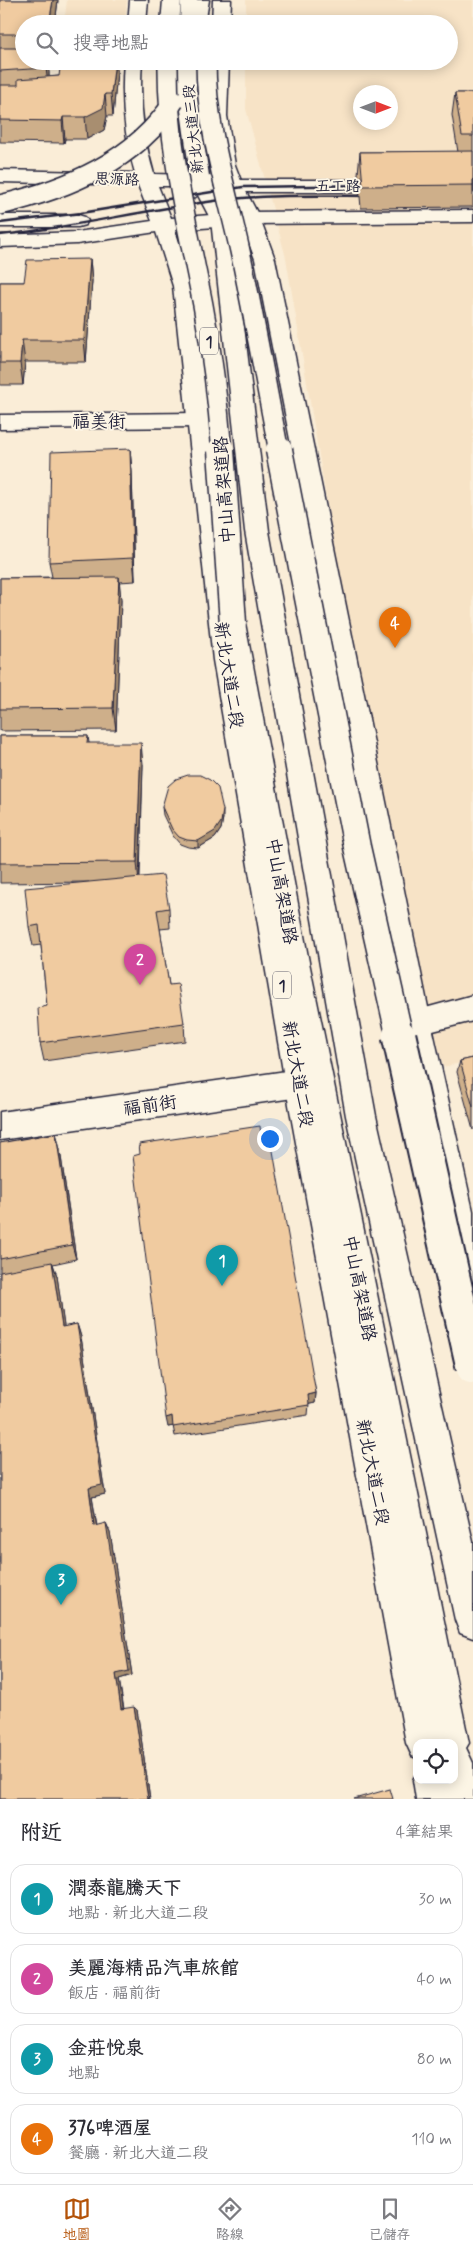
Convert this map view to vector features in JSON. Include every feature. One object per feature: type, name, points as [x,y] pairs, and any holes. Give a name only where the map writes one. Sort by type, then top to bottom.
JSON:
[{"type":"main road","points":[[137,15],[139,0]]},
{"type":"main road","points":[[171,15],[172,0]]},
{"type":"main road","points":[[189,15],[190,0]]},
{"type":"main road","points":[[198,15],[200,0]]},
{"type":"main road","points":[[206,15],[207,0]]},
{"type":"main road","points":[[221,15],[222,0]]},
{"type":"main road","name":"1","points":[[132,70],[134,126],[147,180],[164,226]]},
{"type":"main road","name":"中山高架道路","points":[[168,70],[170,125],[209,338],[217,402],[233,622],[297,972],[449,1739]]},
{"type":"main road","points":[[0,205],[31,199],[64,186],[102,168],[123,154],[143,138],[172,104],[184,80],[186,70]]},
{"type":"main road","name":"新北大道三段","points":[[164,226],[200,180],[187,89],[188,70]]},
{"type":"main road","points":[[206,70],[206,88],[212,131],[240,252],[357,848],[473,1367]]},
{"type":"main road","name":"新北大道三段","points":[[220,70],[220,139],[225,165],[233,186],[250,218]]},
{"type":"main road","name":"思源路","points":[[0,176],[200,180],[233,186]]},
{"type":"main road","points":[[200,180],[221,220],[257,531],[361,1116],[473,1620]]},
{"type":"main road","name":"五工路","points":[[233,186],[473,186]]},
{"type":"main road","name":"五工路","points":[[250,218],[473,216]]},
{"type":"main road","points":[[0,242],[77,238],[164,226],[250,218],[265,259],[417,1022],[473,1283]]},
{"type":"main road","points":[[0,221],[96,222],[164,226]]},
{"type":"main road","name":"新北大道二段","points":[[164,226],[177,260],[183,286],[225,660],[300,1083],[423,1739]]},
{"type":"main road","name":"福美街","points":[[0,422],[198,420]]},
{"type":"main road","points":[[417,1022],[473,1008]]},
{"type":"main road","name":"福前街","points":[[0,1126],[300,1083]]},
{"type":"main road","points":[[458,1780],[462,1799]]},
{"type":"main road","points":[[433,1784],[435,1799]]},
{"type":"shaded area","points":[[67,0],[127,0],[126,15],[65,15]]},
{"type":"shaded area","points":[[246,0],[473,0],[473,1060],[443,1067],[374,762],[340,581],[286,258],[246,109],[246,70],[458,70],[458,15],[246,15]]},
{"type":"building","points":[[0,0],[53,0],[50,15],[15,15],[15,34],[0,34]]},
{"type":"building","points":[[0,48],[15,48],[15,70],[0,71]]},
{"type":"building","points":[[60,70],[114,70],[111,94],[105,94],[103,108],[85,117],[63,117],[62,121],[0,120],[0,85],[18,85],[18,79],[59,76]]},
{"type":"building","points":[[455,93],[473,93],[473,136],[462,136]]},
{"type":"building","points":[[473,151],[473,185],[363,186],[360,152]]},
{"type":"building","points":[[90,259],[84,340],[22,340],[20,363],[0,363],[0,282],[24,282],[27,260]]},
{"type":"building","points":[[130,449],[133,558],[49,562],[51,452]]},
{"type":"building","points":[[119,577],[113,708],[0,709],[0,578]]},
{"type":"building","points":[[0,736],[88,736],[87,743],[141,743],[137,862],[0,863]]},
{"type":"building","points":[[188,775],[200,775],[210,780],[218,788],[223,810],[221,822],[215,831],[198,841],[179,837],[172,829],[162,807],[168,786],[176,779]]},
{"type":"building","points":[[163,875],[169,908],[157,910],[169,985],[178,984],[184,1023],[40,1043],[38,1008],[47,1006],[39,925],[29,927],[25,888]]},
{"type":"building","points":[[473,1058],[473,1107],[460,1061]]},
{"type":"building","points":[[260,1126],[261,1135],[270,1134],[316,1393],[308,1395],[309,1405],[173,1427],[172,1416],[166,1418],[133,1156],[140,1154],[139,1144]]},
{"type":"building","points":[[56,1133],[72,1245],[0,1259],[0,1143]]},
{"type":"building","points":[[52,1262],[62,1327],[77,1324],[102,1485],[89,1488],[94,1526],[106,1523],[129,1671],[116,1674],[121,1709],[134,1707],[148,1799],[0,1799],[0,1272]]},
{"type":"building","points":[[390,1789],[393,1799],[354,1799]]},
{"type":"railway","points":[[0,223],[81,213],[243,187],[372,185]]},
{"type":"railway","points":[[0,235],[234,199],[294,196],[374,196]]},
{"type":"place","name":"376啤酒屋","points":[[395,648]]},
{"type":"place","name":"美麗海精品汽車旅館","points":[[140,985]]},
{"type":"place","name":"潤泰龍騰天下","points":[[222,1286]]},
{"type":"place","name":"金莊悅泉","points":[[61,1605]]}]
